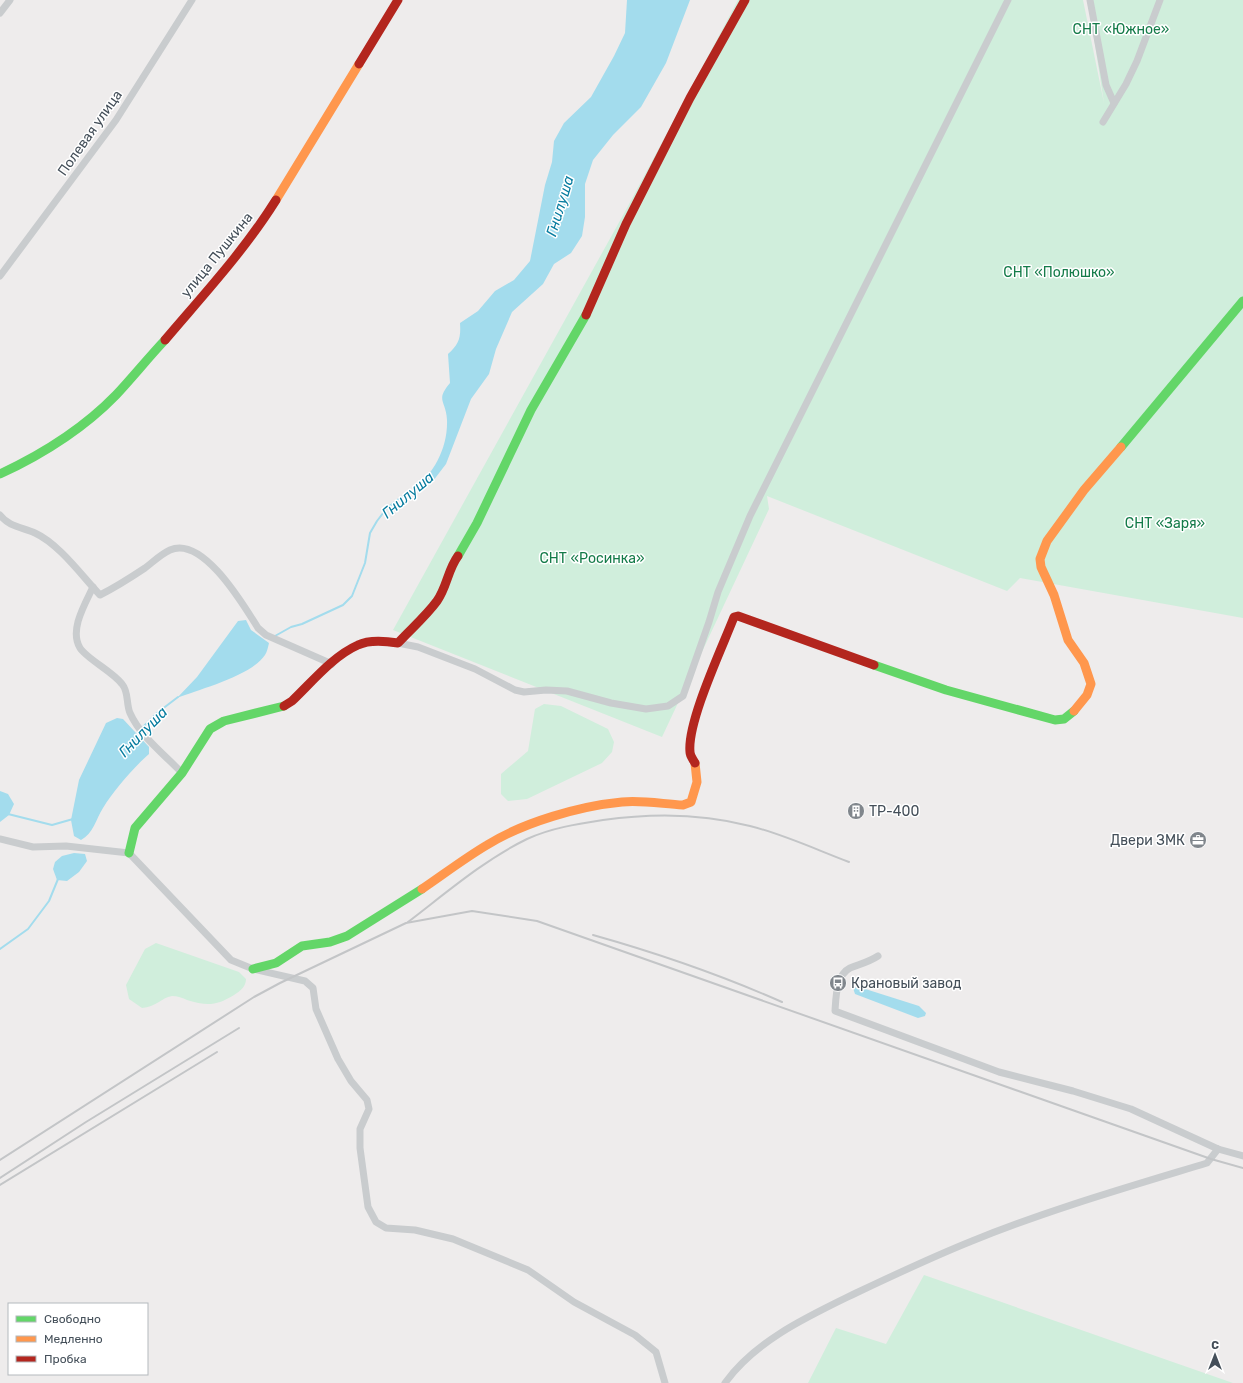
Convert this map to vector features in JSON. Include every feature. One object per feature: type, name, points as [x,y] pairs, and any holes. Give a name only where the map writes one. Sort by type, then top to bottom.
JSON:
[{"type":"street","points":[[0,13],[10,0]]},
{"type":"street","name":"Полевая улица","points":[[0,276],[116,120],[192,0]]},
{"type":"street","name":"улица Пушкина","points":[[0,474],[29,462],[68,437],[96,414],[116,395],[236,258],[278,196],[398,0]]},
{"type":"street","points":[[398,643],[437,601],[448,581],[454,561],[464,547],[477,523],[531,410],[584,316],[626,224],[690,98],[746,0]]},
{"type":"street","points":[[129,853],[135,828],[182,773],[210,729],[224,721],[281,708],[292,701],[342,655],[359,644],[375,642],[398,643],[418,647],[475,669],[515,690],[524,692],[546,690],[567,691],[611,703],[646,709],[668,706],[682,696],[709,622],[718,592],[750,516],[1008,0]]},
{"type":"street","points":[[1090,0],[1106,85],[1114,103]]},
{"type":"street","points":[[1103,122],[1126,84],[1160,0]]},
{"type":"street","points":[[253,969],[276,963],[302,946],[330,942],[347,936],[398,905],[488,844],[514,831],[556,816],[602,805],[624,802],[683,805],[691,802],[695,796],[697,782],[694,761],[690,752],[695,723],[734,617],[738,616],[946,690],[1055,720],[1064,719],[1073,712],[1087,695],[1091,684],[1084,663],[1068,640],[1054,595],[1041,567],[1040,560],[1047,541],[1084,490],[1243,301]]},
{"type":"street","points":[[0,514],[5,521],[15,527],[36,534],[53,546],[100,595],[125,582],[170,549],[188,549],[201,556],[223,577],[258,628],[266,635],[332,664]]},
{"type":"street","points":[[93,588],[81,610],[78,622],[77,634],[80,648],[114,675],[123,685],[126,690],[129,712],[136,724],[182,773]]},
{"type":"street","points":[[0,839],[33,847],[66,846],[129,853],[231,960],[253,969],[305,981],[313,988],[316,1009],[338,1059],[351,1081],[367,1100],[369,1109],[360,1129],[360,1148],[368,1207],[376,1222],[386,1228],[416,1230],[453,1239],[528,1270],[574,1302],[635,1335],[656,1352],[665,1383]]},
{"type":"street","points":[[878,956],[871,961],[849,969],[840,979],[835,1010],[999,1072],[1074,1091],[1131,1110],[1218,1150],[1243,1156]]},
{"type":"street","points":[[725,1383],[735,1369],[759,1348],[816,1313],[917,1264],[973,1240],[1080,1202],[1207,1163],[1218,1150]]},
{"type":"green space","points":[[738,0],[1083,0],[1104,103],[1088,0],[1243,0],[1243,618],[1020,578],[1007,591],[767,496],[769,509],[662,737],[393,630],[627,208]]},
{"type":"green space","points":[[544,704],[561,706],[608,729],[614,742],[612,752],[602,763],[527,799],[508,801],[501,794],[501,774],[528,751],[535,709]]},
{"type":"green space","points":[[156,943],[239,972],[246,979],[244,987],[234,995],[216,1003],[206,1004],[172,996],[151,1006],[142,1008],[129,999],[126,985],[145,949]]},
{"type":"green space","points":[[924,1275],[1233,1383],[808,1383],[836,1328],[886,1344]]},
{"type":"water","points":[[627,0],[690,0],[666,63],[641,107],[613,135],[593,160],[585,184],[585,217],[582,236],[571,253],[554,264],[543,284],[512,312],[496,349],[489,374],[471,399],[446,464],[433,481],[413,491],[421,484],[433,468],[445,440],[447,420],[442,397],[450,383],[448,354],[455,347],[458,340],[460,323],[478,311],[495,291],[514,280],[530,261],[545,185],[552,162],[554,141],[564,123],[591,97],[614,56],[625,33]]},
{"type":"water","points":[[246,620],[251,630],[269,643],[265,655],[258,663],[224,681],[177,698],[197,677],[238,621]]},
{"type":"water","points":[[117,718],[123,719],[149,747],[149,754],[118,786],[103,808],[89,834],[81,840],[74,836],[71,820],[79,780],[106,723]]},
{"type":"water","points":[[0,791],[8,794],[14,804],[9,815],[0,822]]},
{"type":"water","points":[[74,853],[85,854],[87,861],[79,872],[67,881],[57,880],[53,869],[55,862],[62,856]]},
{"type":"water","points":[[859,987],[919,1006],[926,1013],[925,1016],[918,1018],[855,994],[853,988]]},
{"type":"waterway","name":"Гнилуша","points":[[275,636],[291,627],[302,624],[343,605],[352,596],[365,563],[370,533],[377,521],[387,508],[400,498],[415,490]]},
{"type":"waterway","name":"Гнилуша","points":[[142,728],[157,713],[178,697]]},
{"type":"waterway","points":[[8,814],[52,825],[73,819]]},
{"type":"waterway","name":"Гнилуша","points":[[0,949],[28,929],[49,901],[58,879]]},
{"type":"railway","points":[[408,922],[480,867],[511,847],[536,835],[555,829],[603,820],[658,815],[695,817],[732,822],[775,833],[849,862]]},
{"type":"railway","points":[[0,1160],[254,997],[280,983],[406,923],[472,911],[537,921],[1211,1159],[1243,1168]]},
{"type":"railway","points":[[593,935],[689,965],[782,1002]]},
{"type":"railway","points":[[0,1178],[86,1122],[239,1028]]},
{"type":"railway","points":[[0,1185],[217,1052]]},
{"type":"traffic: fast","points":[[1121,447],[1243,301]]},
{"type":"traffic: fast","points":[[458,556],[477,523],[531,410],[586,315]]},
{"type":"traffic: fast","points":[[0,474],[32,458],[62,440],[90,419],[116,395],[165,340]]},
{"type":"traffic: fast","points":[[874,665],[946,690],[1055,720],[1064,719],[1074,711]]},
{"type":"traffic: fast","points":[[129,853],[135,828],[182,773],[210,729],[224,721],[284,706]]},
{"type":"traffic: fast","points":[[253,969],[276,963],[302,946],[330,942],[347,936],[422,889]]},
{"type":"traffic: slow","points":[[276,200],[359,64]]},
{"type":"traffic: slow","points":[[1074,711],[1087,695],[1091,684],[1084,663],[1068,640],[1054,595],[1041,567],[1040,559],[1047,541],[1084,490],[1121,447]]},
{"type":"traffic: slow","points":[[422,889],[487,845],[518,829],[553,816],[588,807],[622,802],[683,805],[691,802],[697,782],[695,763]]},
{"type":"traffic: jam","points":[[359,64],[398,0]]},
{"type":"traffic: jam","points":[[586,315],[626,224],[690,98],[745,0]]},
{"type":"traffic: jam","points":[[165,340],[237,255],[264,219],[276,200]]},
{"type":"traffic: jam","points":[[284,706],[292,701],[331,663],[358,645],[373,641],[398,643],[433,607],[443,590],[458,556]]},
{"type":"traffic: jam","points":[[695,763],[690,752],[691,739],[699,704],[734,617],[738,616],[874,665]]},
{"type":"place","name":"ТР-400","points":[[856,811]]},
{"type":"place","name":"Двери ЗМК","points":[[1198,840]]},
{"type":"place","name":"Крановый завод","points":[[838,983]]},
{"type":"park label","name":"СНТ «Южное»","points":[[1121,29]]},
{"type":"park label","name":"СНТ «Полюшко»","points":[[1059,272]]},
{"type":"park label","name":"СНТ «Заря»","points":[[1165,523]]},
{"type":"park label","name":"СНТ «Росинка»","points":[[592,558]]}]
